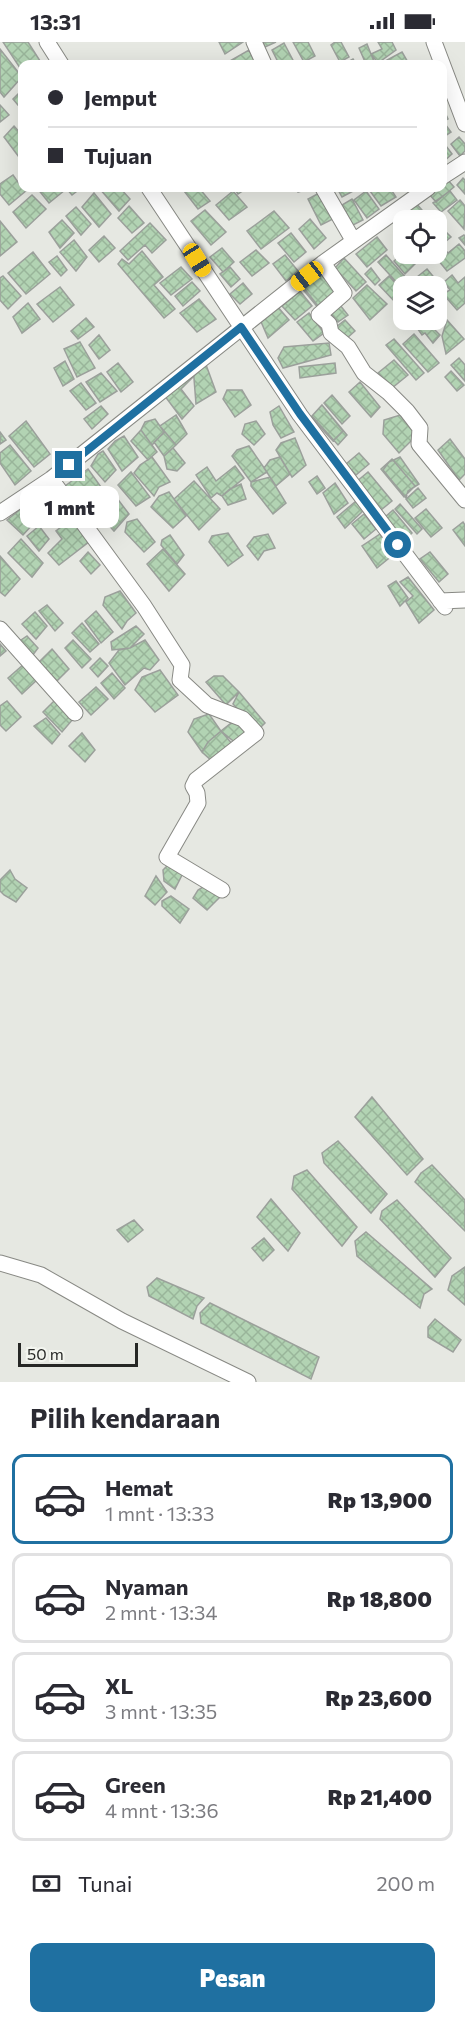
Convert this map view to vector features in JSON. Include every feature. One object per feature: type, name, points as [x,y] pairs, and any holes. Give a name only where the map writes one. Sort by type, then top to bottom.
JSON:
[{"type":"street","points":[[47,42],[59,60]]},
{"type":"street","points":[[254,42],[262,60]]},
{"type":"street","points":[[434,42],[441,60]]},
{"type":"street","points":[[447,76],[465,124]]},
{"type":"street","points":[[447,174],[465,162]]},
{"type":"street","points":[[152,192],[300,414],[443,604],[465,600]]},
{"type":"street","points":[[325,192],[353,240]]},
{"type":"street","points":[[0,513],[51,479],[323,263],[422,192]]},
{"type":"street","points":[[323,263],[344,293],[319,315],[329,324],[331,333],[348,347],[364,373],[407,411],[420,428],[419,444],[465,500]]},
{"type":"street","points":[[51,479],[144,606],[182,665],[180,680],[207,705],[243,719],[256,733],[196,780],[193,786],[197,793],[198,803],[167,857],[222,890]]},
{"type":"street","points":[[0,629],[75,713]]},
{"type":"street","points":[[0,1263],[41,1275],[122,1321],[248,1382]]},
{"type":"building","points":[[3,42],[28,42],[39,60],[18,60],[18,65]]},
{"type":"building","points":[[219,42],[243,42],[225,54]]},
{"type":"building","points":[[263,42],[276,42],[265,47]]},
{"type":"building","points":[[293,42],[308,42],[315,56],[303,60]]},
{"type":"building","points":[[341,42],[349,57],[339,60],[331,45]]},
{"type":"building","points":[[378,42],[392,42],[396,50],[382,60],[376,60],[371,54],[382,49]]},
{"type":"building","points":[[284,43],[293,60],[277,60],[272,50]]},
{"type":"building","points":[[367,44],[373,60],[364,60],[359,48]]},
{"type":"building","points":[[0,49],[18,72],[18,81],[4,97],[0,92]]},
{"type":"building","points":[[249,50],[254,60],[232,60]]},
{"type":"building","points":[[402,52],[407,60],[387,60]]},
{"type":"building","points":[[18,94],[18,105],[13,99]]},
{"type":"building","points":[[0,105],[9,115],[0,122]]},
{"type":"building","points":[[14,126],[18,130],[18,156],[4,137]]},
{"type":"building","points":[[459,137],[465,144],[465,151],[460,156],[451,144]]},
{"type":"building","points":[[447,147],[452,154],[447,158]]},
{"type":"building","points":[[13,175],[18,182],[18,192],[25,192],[9,205],[0,194],[0,184]]},
{"type":"building","points":[[463,178],[465,180],[465,194],[457,185]]},
{"type":"building","points":[[447,179],[454,187],[436,202],[429,194],[447,192]]},
{"type":"building","points":[[450,191],[457,200],[444,210],[439,210],[433,203]]},
{"type":"building","points":[[40,192],[63,192],[49,203]]},
{"type":"building","points":[[102,192],[124,192],[130,199],[119,211]]},
{"type":"building","points":[[185,192],[202,192],[210,201],[198,209]]},
{"type":"building","points":[[234,192],[247,207],[229,220],[216,205]]},
{"type":"building","points":[[321,192],[335,218],[321,225],[308,199]]},
{"type":"building","points":[[339,192],[351,192],[342,197]]},
{"type":"building","points":[[367,192],[379,209],[367,218],[354,200]]},
{"type":"building","points":[[371,192],[393,192],[396,197],[381,206]]},
{"type":"building","points":[[94,193],[111,214],[99,227],[82,207]]},
{"type":"building","points":[[32,195],[46,209],[26,228],[13,212]]},
{"type":"building","points":[[352,199],[363,220],[353,225],[342,205]]},
{"type":"building","points":[[460,200],[465,206],[464,229],[448,211]]},
{"type":"building","points":[[415,202],[422,210],[405,210]]},
{"type":"building","points":[[129,206],[144,223],[132,233],[118,218]]},
{"type":"building","points":[[76,207],[91,224],[81,235],[66,216]]},
{"type":"building","points":[[205,210],[226,232],[211,245],[191,221]]},
{"type":"building","points":[[274,211],[289,228],[261,249],[247,231]]},
{"type":"building","points":[[310,219],[326,238],[314,249],[299,229]]},
{"type":"building","points":[[62,220],[74,233],[60,248],[49,232]]},
{"type":"building","points":[[0,221],[17,242],[0,256]]},
{"type":"building","points":[[150,223],[166,240],[152,253],[145,245],[128,260],[120,251]]},
{"type":"building","points":[[291,233],[306,252],[294,262],[278,243]]},
{"type":"building","points":[[104,236],[115,248],[99,262],[89,250]]},
{"type":"building","points":[[465,236],[465,245],[459,238]]},
{"type":"building","points":[[377,237],[387,250],[367,267],[356,254]]},
{"type":"building","points":[[74,240],[87,257],[76,271],[60,252]]},
{"type":"building","points":[[459,244],[465,251],[465,258],[447,271],[441,264],[447,264],[448,253]]},
{"type":"building","points":[[222,248],[234,262],[223,272],[210,257]]},
{"type":"building","points":[[256,250],[269,263],[252,276],[240,262]]},
{"type":"building","points":[[142,251],[163,277],[154,285],[175,309],[164,318],[118,264],[122,259],[129,264]]},
{"type":"building","points":[[33,252],[50,274],[26,294],[8,273]]},
{"type":"building","points":[[285,255],[298,271],[286,281],[273,264]]},
{"type":"building","points":[[386,255],[404,276],[393,276],[393,278],[378,262]]},
{"type":"building","points":[[57,256],[67,270],[61,276],[49,262]]},
{"type":"building","points":[[344,258],[366,282],[356,291],[335,268]]},
{"type":"building","points":[[323,263],[342,293],[321,310],[301,284]]},
{"type":"building","points":[[397,264],[415,264],[405,274]]},
{"type":"building","points":[[181,267],[192,279],[171,295],[160,283]]},
{"type":"building","points":[[230,267],[240,279],[231,287],[220,274]]},
{"type":"building","points":[[371,268],[380,280],[375,285],[365,274]]},
{"type":"building","points":[[427,269],[433,276],[418,276]]},
{"type":"building","points":[[318,271],[337,293],[319,309],[301,287]]},
{"type":"building","points":[[452,275],[458,283],[465,277],[465,303],[457,310],[447,299],[447,292],[450,290],[447,286],[447,279]]},
{"type":"building","points":[[3,276],[21,296],[8,309],[0,300],[0,278]]},
{"type":"building","points":[[389,276],[393,281],[393,300],[379,285]]},
{"type":"building","points":[[192,282],[200,291],[183,306],[175,296]]},
{"type":"building","points":[[243,283],[252,294],[240,304],[230,294]]},
{"type":"building","points":[[367,285],[387,304],[370,320],[353,298]]},
{"type":"building","points":[[60,287],[74,305],[53,322],[37,304]]},
{"type":"building","points":[[300,291],[312,306],[295,320],[282,306]]},
{"type":"building","points":[[199,299],[216,319],[197,332],[180,313]]},
{"type":"building","points":[[28,303],[40,319],[22,333],[13,317]]},
{"type":"building","points":[[340,305],[348,315],[338,322],[330,313]]},
{"type":"building","points":[[277,306],[289,320],[268,338],[259,317]]},
{"type":"building","points":[[309,313],[324,333],[313,341],[297,322]]},
{"type":"building","points":[[86,318],[94,327],[78,339],[71,331]]},
{"type":"building","points":[[345,320],[355,331],[346,339],[336,327]]},
{"type":"building","points":[[447,320],[464,339],[446,354],[442,336],[444,330],[447,330]]},
{"type":"building","points":[[418,330],[435,330],[440,335],[433,343],[425,333],[422,335]]},
{"type":"building","points":[[414,334],[439,363],[428,372],[403,344]]},
{"type":"building","points":[[99,335],[110,350],[99,359],[89,345]]},
{"type":"building","points":[[394,339],[424,373],[416,380],[386,345]]},
{"type":"building","points":[[80,342],[95,368],[77,377],[64,349]]},
{"type":"building","points":[[329,343],[331,355],[283,368],[278,358],[284,347]]},
{"type":"building","points":[[459,358],[465,365],[465,381],[451,365]]},
{"type":"building","points":[[394,360],[408,375],[392,388],[378,373]]},
{"type":"building","points":[[65,361],[74,379],[63,386],[54,368]]},
{"type":"building","points":[[205,362],[216,392],[196,404],[193,366]]},
{"type":"building","points":[[118,363],[133,382],[121,392],[107,372]]},
{"type":"building","points":[[335,363],[336,373],[300,378],[299,367]]},
{"type":"building","points":[[187,370],[194,376],[181,389],[194,406],[182,419],[161,391]]},
{"type":"building","points":[[451,371],[464,385],[457,391],[445,377]]},
{"type":"building","points":[[101,373],[117,391],[100,402],[86,382]]},
{"type":"building","points":[[360,382],[380,407],[371,417],[349,392]]},
{"type":"building","points":[[81,383],[96,403],[86,410],[70,391]]},
{"type":"building","points":[[227,390],[242,390],[251,405],[235,417],[223,399]]},
{"type":"building","points":[[332,395],[350,416],[342,424],[324,403]]},
{"type":"building","points":[[322,405],[347,435],[338,445],[312,416]]},
{"type":"building","points":[[322,405],[343,431],[333,441],[311,417]]},
{"type":"building","points":[[101,406],[108,414],[92,429],[84,419]]},
{"type":"building","points":[[279,406],[294,432],[281,438],[273,425],[270,412]]},
{"type":"building","points":[[176,415],[187,434],[176,445],[160,426]]},
{"type":"building","points":[[400,415],[417,435],[399,453],[383,434],[384,420]]},
{"type":"building","points":[[155,419],[164,432],[152,445],[141,430],[145,422]]},
{"type":"building","points":[[26,421],[50,454],[34,467],[9,436]]},
{"type":"building","points":[[256,421],[265,434],[254,445],[242,434],[245,424]]},
{"type":"building","points":[[141,430],[157,452],[148,460],[131,441]]},
{"type":"building","points":[[0,432],[6,440],[0,444]]},
{"type":"building","points":[[165,432],[176,445],[164,456],[154,442]]},
{"type":"building","points":[[124,436],[138,457],[122,471],[108,449]]},
{"type":"building","points":[[295,438],[306,465],[292,477],[276,450],[281,443]]},
{"type":"building","points":[[450,439],[465,459],[465,474],[459,480],[438,450]]},
{"type":"building","points":[[10,445],[31,471],[15,485],[0,463],[0,453]]},
{"type":"building","points":[[249,446],[267,472],[251,482],[232,456],[237,450]]},
{"type":"building","points":[[173,448],[185,463],[177,471],[167,469],[164,456]]},
{"type":"building","points":[[103,451],[116,470],[105,482],[91,466],[98,454]]},
{"type":"building","points":[[359,453],[369,464],[356,475],[346,464]]},
{"type":"building","points":[[152,457],[170,482],[159,487],[154,496],[134,473],[140,465]]},
{"type":"building","points":[[280,457],[290,474],[276,486],[264,468],[270,460]]},
{"type":"building","points":[[400,457],[419,484],[408,491],[406,498],[383,470],[389,462]]},
{"type":"building","points":[[392,459],[415,486],[404,497],[381,469]]},
{"type":"building","points":[[235,466],[244,478],[222,496],[217,493],[211,498],[196,475],[207,467],[216,481]]},
{"type":"building","points":[[88,469],[101,487],[79,502],[65,486]]},
{"type":"building","points":[[131,472],[150,497],[136,506],[118,485]]},
{"type":"building","points":[[368,472],[392,501],[381,510],[356,482]]},
{"type":"building","points":[[317,476],[325,488],[317,494],[309,482]]},
{"type":"building","points":[[270,477],[286,503],[273,514],[251,486],[251,482]]},
{"type":"building","points":[[194,481],[220,509],[199,530],[174,499]]},
{"type":"building","points":[[335,483],[348,503],[334,514],[323,493]]},
{"type":"building","points":[[241,484],[246,499],[228,505],[222,496]]},
{"type":"building","points":[[418,488],[426,498],[413,508],[406,499]]},
{"type":"building","points":[[110,489],[129,514],[114,531],[90,504],[94,492]]},
{"type":"building","points":[[51,491],[67,511],[54,525],[34,505]]},
{"type":"building","points":[[169,492],[186,516],[173,528],[151,507],[159,496]]},
{"type":"building","points":[[356,501],[363,511],[345,528],[337,517]]},
{"type":"building","points":[[400,504],[422,529],[417,534],[395,509]]},
{"type":"building","points":[[22,508],[34,523],[23,535],[7,520]]},
{"type":"building","points":[[426,509],[442,528],[431,537],[415,518]]},
{"type":"building","points":[[393,510],[412,533],[405,540],[385,517]]},
{"type":"building","points":[[364,514],[376,529],[364,539],[352,524]]},
{"type":"building","points":[[73,518],[90,541],[59,565],[48,553],[62,539],[56,531]]},
{"type":"building","points":[[137,519],[155,542],[144,552],[125,532],[127,522]]},
{"type":"building","points":[[463,522],[465,525],[465,546],[453,530]]},
{"type":"building","points":[[39,526],[49,539],[39,551],[27,536]]},
{"type":"building","points":[[228,533],[243,555],[228,566],[209,542],[212,536]]},
{"type":"building","points":[[268,534],[275,548],[264,551],[258,560],[247,546],[254,537]]},
{"type":"building","points":[[380,534],[394,554],[377,568],[362,546]]},
{"type":"building","points":[[170,535],[184,555],[177,564],[161,545],[162,540]]},
{"type":"building","points":[[21,539],[43,563],[32,577],[8,553]]},
{"type":"building","points":[[163,549],[185,574],[169,591],[147,564]]},
{"type":"building","points":[[88,552],[100,565],[91,574],[80,561]]},
{"type":"building","points":[[430,552],[448,574],[439,582],[420,559]]},
{"type":"building","points":[[0,556],[20,579],[5,596],[0,592]]},
{"type":"building","points":[[408,577],[434,610],[419,623],[406,602],[413,596],[400,582]]},
{"type":"building","points":[[396,581],[408,598],[400,606],[388,586]]},
{"type":"building","points":[[120,591],[136,613],[122,629],[103,605],[105,597]]},
{"type":"building","points":[[47,605],[63,623],[55,631],[39,611]]},
{"type":"building","points":[[96,611],[113,632],[101,643],[85,621]]},
{"type":"building","points":[[35,612],[47,626],[36,639],[22,624]]},
{"type":"building","points":[[82,623],[99,644],[90,652],[72,633]]},
{"type":"building","points":[[136,626],[144,634],[130,648],[112,650],[111,642]]},
{"type":"building","points":[[27,636],[38,648],[32,656],[18,642]]},
{"type":"building","points":[[73,640],[91,659],[82,668],[65,648]]},
{"type":"building","points":[[145,640],[159,660],[150,670],[144,668],[125,685],[109,663],[119,650],[130,648]]},
{"type":"building","points":[[0,644],[6,651],[0,656]]},
{"type":"building","points":[[52,649],[69,669],[57,681],[39,662]]},
{"type":"building","points":[[100,658],[108,666],[98,677],[90,668]]},
{"type":"building","points":[[24,664],[38,679],[22,694],[8,678]]},
{"type":"building","points":[[160,670],[178,695],[155,712],[135,690],[142,677]]},
{"type":"building","points":[[112,673],[125,688],[114,699],[101,683]]},
{"type":"building","points":[[214,676],[223,676],[239,692],[226,705],[206,682]]},
{"type":"building","points":[[96,687],[108,699],[91,715],[79,702]]},
{"type":"building","points":[[239,692],[265,723],[257,731],[233,704]]},
{"type":"building","points":[[56,699],[73,719],[62,732],[43,712]]},
{"type":"building","points":[[7,701],[21,717],[6,731],[0,725],[0,706]]},
{"type":"building","points":[[209,714],[221,731],[208,742],[202,752],[188,732],[194,719]]},
{"type":"building","points":[[46,718],[60,734],[52,744],[34,726]]},
{"type":"building","points":[[239,720],[251,735],[237,744],[221,731]]},
{"type":"building","points":[[221,731],[234,746],[213,762],[202,752],[208,742]]},
{"type":"building","points":[[82,733],[95,750],[85,762],[69,746]]},
{"type":"building","points":[[170,863],[184,871],[175,889],[164,881],[163,870]]},
{"type":"building","points":[[10,870],[15,879],[27,888],[16,902],[0,891],[0,880]]},
{"type":"building","points":[[156,876],[167,892],[155,905],[145,896]]},
{"type":"building","points":[[208,884],[220,897],[207,910],[193,898],[198,890]]},
{"type":"building","points":[[171,896],[189,909],[180,923],[162,906],[162,901]]},
{"type":"building","points":[[372,1097],[423,1159],[407,1175],[355,1117]]},
{"type":"building","points":[[338,1141],[387,1194],[371,1213],[324,1163],[322,1153]]},
{"type":"building","points":[[432,1165],[465,1200],[465,1231],[415,1182],[421,1173]]},
{"type":"building","points":[[307,1170],[357,1227],[342,1246],[292,1189],[294,1176]]},
{"type":"building","points":[[271,1199],[300,1233],[288,1251],[257,1217]]},
{"type":"building","points":[[397,1200],[451,1258],[435,1277],[380,1219],[382,1211]]},
{"type":"building","points":[[134,1220],[143,1230],[128,1242],[117,1230]]},
{"type":"building","points":[[366,1232],[432,1289],[424,1294],[420,1308],[357,1256],[355,1241]]},
{"type":"building","points":[[264,1238],[274,1250],[263,1261],[252,1248]]},
{"type":"building","points":[[465,1267],[465,1305],[448,1290],[452,1276]]},
{"type":"building","points":[[157,1278],[204,1298],[197,1306],[193,1319],[149,1296],[147,1287]]},
{"type":"building","points":[[210,1303],[319,1357],[311,1379],[201,1323],[200,1313]]},
{"type":"building","points":[[435,1319],[461,1340],[453,1352],[428,1337],[428,1327]]},
{"type":"route","points":[[69,465],[241,327],[300,414],[398,545]]}]
